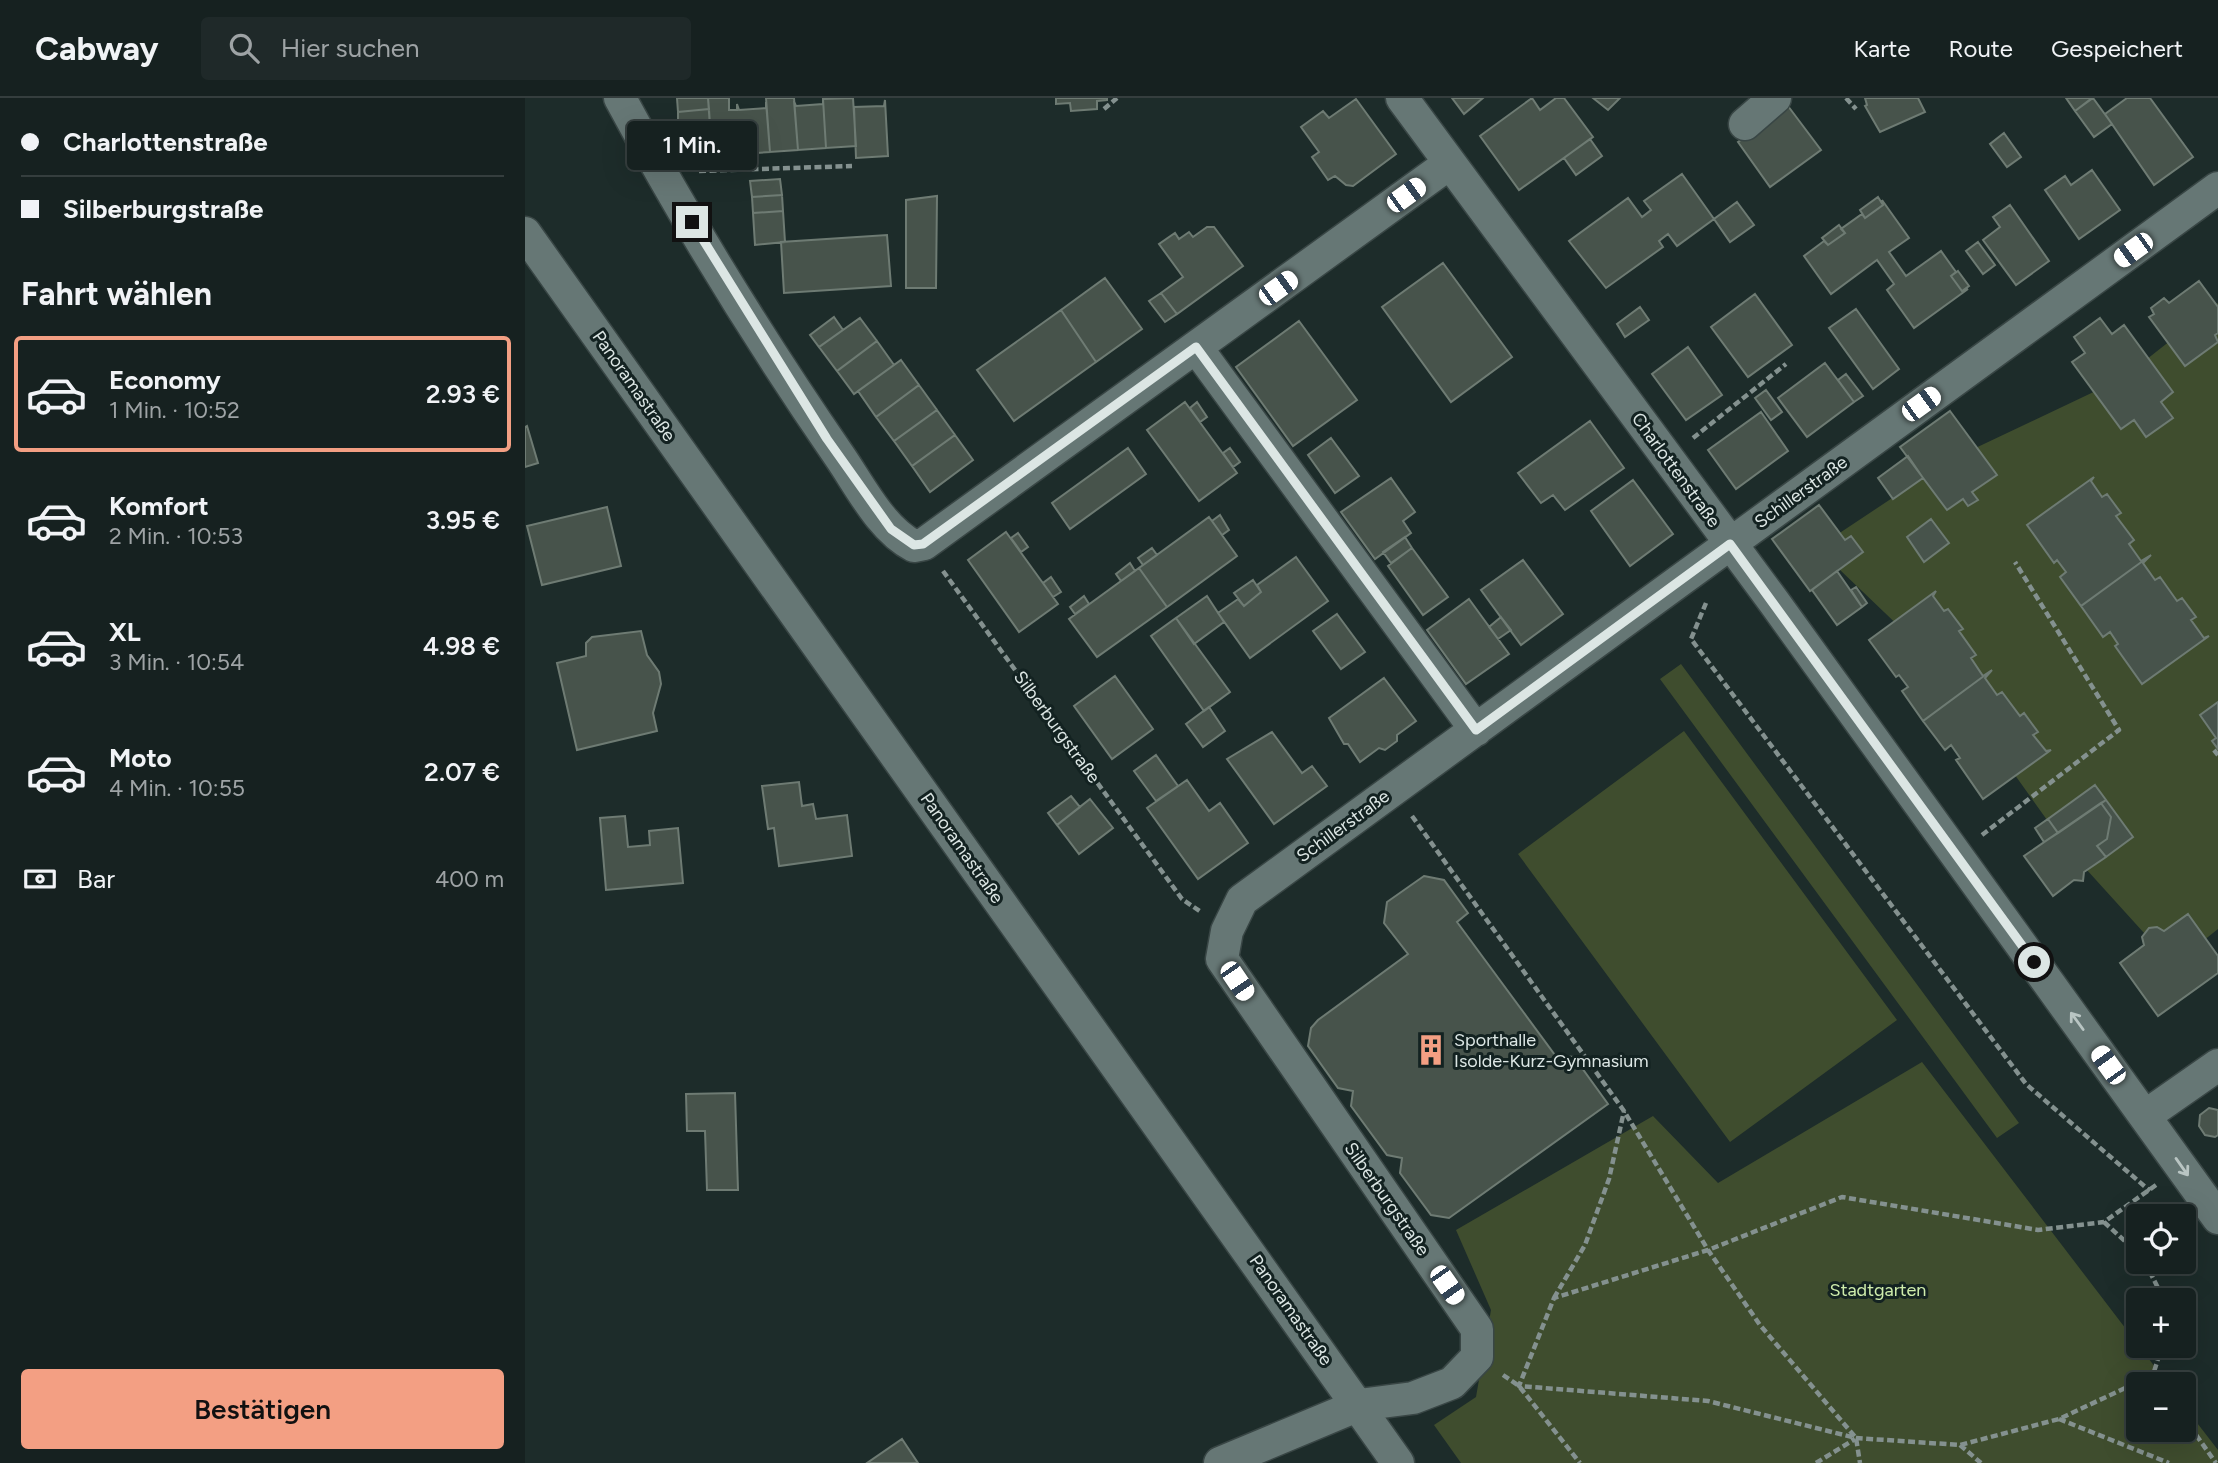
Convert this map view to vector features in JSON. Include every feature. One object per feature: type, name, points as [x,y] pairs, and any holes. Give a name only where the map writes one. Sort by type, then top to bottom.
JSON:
[{"type":"street","points":[[620,98],[762,336],[867,496],[891,529],[904,541],[914,545],[923,544],[1450,163]]},
{"type":"street","name":"Charlottenstraße","points":[[1402,98],[1774,602],[2218,1218]]},
{"type":"street","points":[[1745,124],[1775,98]]},
{"type":"street","name":"Schillerstraße","points":[[1227,931],[1242,900],[2218,188]]},
{"type":"street","name":"Panoramastraße","points":[[525,233],[1398,1463]]},
{"type":"street","points":[[1196,347],[1476,730]]},
{"type":"street","name":"Silberburgstraße","points":[[1227,931],[1222,959],[1477,1329],[1476,1357]]},
{"type":"street","points":[[2145,1116],[2218,1065]]},
{"type":"street","points":[[1220,1463],[1359,1405],[1413,1398],[1452,1383],[1476,1357]]},
{"type":"path","points":[[1104,109],[1117,98]]},
{"type":"path","points":[[1846,98],[1856,109]]},
{"type":"path","points":[[663,172],[852,166]]},
{"type":"path","points":[[1668,458],[1786,364]]},
{"type":"path","name":"Silberburgstraße","points":[[923,544],[1182,899],[1227,931]]},
{"type":"path","points":[[1956,854],[2119,730],[2015,562]]},
{"type":"path","points":[[1710,592],[1691,639],[2026,1084],[2150,1191]]},
{"type":"path","points":[[1430,841],[1624,1111],[1708,1250],[1760,1325],[1856,1438],[1860,1463]]},
{"type":"path","points":[[1519,1386],[1554,1298],[1585,1245],[1609,1179],[1624,1111]]},
{"type":"path","points":[[1554,1298],[1708,1250],[1842,1197],[2038,1230],[2104,1222],[2150,1191],[2178,1161]]},
{"type":"path","points":[[2104,1222],[2126,1242]]},
{"type":"path","points":[[1476,1357],[1519,1386],[1580,1463]]},
{"type":"path","points":[[1519,1386],[1708,1401],[1856,1438],[1960,1445],[2059,1419],[2126,1388]]},
{"type":"path","points":[[2059,1419],[2169,1463]]},
{"type":"path","points":[[2196,1435],[2216,1463]]},
{"type":"path","points":[[1816,1463],[1856,1438]]},
{"type":"path","points":[[1960,1445],[1981,1463]]},
{"type":"green space","points":[[2218,303],[2218,929],[2173,965],[2067,848],[1930,656],[1817,548],[1948,461],[2123,378]]},
{"type":"green space","points":[[1681,664],[2019,1123],[1997,1138],[1660,679]]},
{"type":"green space","points":[[1684,731],[1897,1020],[1730,1142],[1518,854]]},
{"type":"green space","name":"Stadtgarten","points":[[1922,1062],[2126,1329],[2126,1358],[2148,1358],[2159,1372],[2126,1372],[2126,1442],[2196,1442],[2196,1422],[2218,1450],[2218,1463],[1461,1463],[1434,1425],[1476,1397],[1491,1310],[1456,1230],[1653,1116],[1718,1183]]},
{"type":"building","points":[[677,98],[708,98],[709,109],[678,112]]},
{"type":"building","points":[[708,98],[729,98],[729,110],[737,110],[737,104],[739,110],[766,108],[766,102],[770,152],[712,156]]},
{"type":"building","points":[[766,98],[794,98],[798,150],[770,152]]},
{"type":"building","points":[[853,98],[856,146],[826,148],[823,99]]},
{"type":"building","points":[[1056,98],[1107,100],[1097,101],[1097,109],[1071,111],[1070,103],[1056,104]]},
{"type":"building","points":[[1452,98],[1483,98],[1464,114]]},
{"type":"building","points":[[1532,98],[1540,110],[1556,98],[1564,98],[1593,137],[1519,190],[1480,136]]},
{"type":"building","points":[[1593,98],[1620,98],[1608,110]]},
{"type":"building","points":[[1865,98],[1918,98],[1925,112],[1880,132],[1865,106]]},
{"type":"building","points":[[2066,98],[2092,98],[2075,111]]},
{"type":"building","points":[[2093,98],[2112,124],[2094,137],[2075,111]]},
{"type":"building","points":[[2127,98],[2150,98],[2193,157],[2154,185],[2105,114]]},
{"type":"building","points":[[823,99],[826,148],[798,150],[794,101],[796,106],[823,104]]},
{"type":"building","points":[[1356,99],[1396,154],[1353,186],[1346,185],[1335,176],[1328,180],[1312,157],[1319,152],[1301,127],[1323,111],[1329,118]]},
{"type":"building","points":[[885,100],[888,156],[856,158],[854,107],[884,106]]},
{"type":"building","points":[[1788,106],[1821,150],[1770,187],[1738,142]]},
{"type":"building","points":[[709,109],[710,125],[678,128],[678,112]]},
{"type":"building","points":[[2004,133],[2021,157],[2007,167],[1990,144]]},
{"type":"building","points":[[1590,139],[1602,156],[1576,175],[1564,158]]},
{"type":"building","points":[[2092,170],[2120,210],[2079,239],[2045,190],[2065,176],[2071,185]]},
{"type":"building","points":[[1682,174],[1714,219],[1677,246],[1668,234],[1659,241],[1663,247],[1606,288],[1569,241],[1628,198],[1642,217],[1651,210],[1644,201]]},
{"type":"building","points":[[780,179],[782,195],[752,197],[750,181]]},
{"type":"building","points":[[782,195],[783,211],[753,213],[752,197]]},
{"type":"building","points":[[937,196],[936,288],[906,288],[906,200]]},
{"type":"building","points":[[1878,197],[1883,205],[1865,218],[1860,210]]},
{"type":"building","points":[[1882,200],[1909,238],[1889,252],[1906,276],[1941,251],[1956,272],[1951,276],[1962,291],[1968,289],[1914,328],[1887,290],[1894,284],[1877,260],[1831,294],[1804,256],[1824,241],[1828,245],[1845,233],[1841,229],[1862,214],[1865,218],[1883,205]]},
{"type":"building","points":[[1737,202],[1754,225],[1730,242],[1714,219]]},
{"type":"building","points":[[2010,205],[2049,261],[2016,285],[1983,240],[2000,227],[1993,217]]},
{"type":"building","points":[[783,211],[785,242],[755,245],[753,213]]},
{"type":"building","points":[[1839,225],[1845,233],[1828,245],[1822,238]]},
{"type":"building","points":[[1207,227],[1214,227],[1243,266],[1177,314],[1161,293],[1183,277],[1159,244],[1175,233],[1179,239],[1189,232],[1193,237]]},
{"type":"building","points":[[887,235],[891,286],[784,293],[781,242]]},
{"type":"building","points":[[1978,242],[1995,265],[1983,274],[1966,251]]},
{"type":"building","points":[[1443,263],[1512,357],[1451,402],[1382,307]]},
{"type":"building","points":[[1958,271],[1969,286],[1962,291],[1951,276]]},
{"type":"building","points":[[1105,278],[1142,329],[1096,362],[1061,310]]},
{"type":"building","points":[[2199,281],[2218,307],[2218,333],[2215,335],[2218,342],[2185,366],[2149,317],[2154,314],[2151,308],[2164,298],[2169,303]]},
{"type":"building","points":[[1161,293],[1177,314],[1165,322],[1149,301]]},
{"type":"building","points":[[1755,294],[1792,345],[1748,377],[1711,327]]},
{"type":"building","points":[[1640,307],[1649,320],[1625,337],[1617,324]]},
{"type":"building","points":[[1856,309],[1899,369],[1873,389],[1829,328]]},
{"type":"building","points":[[1061,310],[1096,362],[1014,421],[977,370]]},
{"type":"building","points":[[834,317],[843,330],[819,347],[810,335]]},
{"type":"building","points":[[860,318],[877,341],[837,371],[819,347]]},
{"type":"building","points":[[2100,318],[2112,334],[2124,325],[2173,392],[2161,402],[2173,418],[2146,437],[2134,420],[2121,429],[2072,362],[2085,353],[2074,337]]},
{"type":"building","points":[[1299,321],[1357,400],[1293,446],[1236,367]]},
{"type":"building","points":[[877,341],[894,365],[854,394],[837,371]]},
{"type":"building","points":[[1688,347],[1722,395],[1686,420],[1652,374]]},
{"type":"building","points":[[901,360],[919,385],[876,417],[858,391]]},
{"type":"building","points":[[1825,363],[1854,402],[1807,437],[1778,398]]},
{"type":"building","points":[[1846,374],[1863,396],[1854,402],[1838,380]]},
{"type":"building","points":[[919,385],[937,410],[894,441],[876,417]]},
{"type":"building","points":[[1766,390],[1782,412],[1771,420],[1755,398]]},
{"type":"building","points":[[1185,402],[1237,473],[1199,501],[1147,430]]},
{"type":"building","points":[[1197,402],[1207,417],[1200,422],[1190,408]]},
{"type":"building","points":[[937,410],[955,435],[912,466],[894,441]]},
{"type":"building","points":[[1950,411],[1997,475],[1972,492],[1978,500],[1968,506],[1963,499],[1947,510],[1900,447]]},
{"type":"building","points":[[1761,412],[1788,451],[1736,489],[1708,450]]},
{"type":"building","points":[[1590,421],[1624,468],[1565,510],[1553,495],[1541,503],[1518,473]]},
{"type":"building","points":[[527,426],[538,463],[525,467],[525,427]]},
{"type":"building","points":[[955,435],[973,460],[930,492],[912,466]]},
{"type":"building","points":[[1331,438],[1359,476],[1335,493],[1308,455]]},
{"type":"building","points":[[1128,448],[1146,474],[1070,529],[1052,503]]},
{"type":"building","points":[[1230,448],[1240,462],[1233,467],[1223,453]]},
{"type":"building","points":[[1908,456],[1923,478],[1893,499],[1878,478]]},
{"type":"building","points":[[2094,477],[2091,481],[2102,497],[2107,494],[2121,513],[2116,516],[2134,540],[2129,544],[2141,561],[2151,555],[2081,606],[2060,577],[2066,572],[2057,560],[2054,563],[2027,525]]},
{"type":"building","points":[[1391,478],[1415,512],[1403,521],[1411,533],[1375,559],[1341,512]]},
{"type":"building","points":[[1633,480],[1673,534],[1630,566],[1591,511]]},
{"type":"building","points":[[1819,505],[1845,540],[1851,536],[1863,552],[1810,591],[1772,539]]},
{"type":"building","points":[[607,507],[621,566],[542,585],[527,526]]},
{"type":"building","points":[[1220,515],[1229,530],[1222,535],[1212,521]]},
{"type":"building","points":[[1209,517],[1237,556],[1167,607],[1139,568]]},
{"type":"building","points":[[1931,519],[1949,543],[1924,562],[1907,537]]},
{"type":"building","points":[[1006,532],[1058,604],[1019,632],[968,560]]},
{"type":"building","points":[[1018,533],[1028,547],[1021,552],[1011,538]]},
{"type":"building","points":[[1405,537],[1412,548],[1391,563],[1383,552]]},
{"type":"building","points":[[1152,548],[1157,555],[1143,565],[1138,558]]},
{"type":"building","points":[[1412,548],[1448,597],[1423,615],[1388,566]]},
{"type":"building","points":[[2151,555],[2143,563],[2155,580],[2160,577],[2177,601],[2182,598],[2196,617],[2191,620],[2204,638],[2209,636],[2142,684],[2115,646],[2118,644],[2110,632],[2103,637],[2081,606]]},
{"type":"building","points":[[1296,557],[1328,601],[1250,658],[1218,613],[1238,599],[1244,606],[1261,592],[1257,585]]},
{"type":"building","points":[[1523,560],[1563,614],[1521,645],[1481,590]]},
{"type":"building","points":[[1130,563],[1135,571],[1121,581],[1116,574]]},
{"type":"building","points":[[1139,568],[1167,607],[1097,657],[1069,619]]},
{"type":"building","points":[[1837,571],[1862,607],[1837,625],[1812,590]]},
{"type":"building","points":[[1051,577],[1061,592],[1053,597],[1043,583]]},
{"type":"building","points":[[1253,580],[1261,592],[1244,606],[1234,593]]},
{"type":"building","points":[[1856,587],[1867,603],[1862,607],[1851,590]]},
{"type":"building","points":[[1936,591],[1933,596],[1944,611],[1948,609],[1963,629],[1959,631],[1976,655],[1971,658],[1983,676],[1992,670],[1923,721],[1902,691],[1908,687],[1899,675],[1896,677],[1869,640]]},
{"type":"building","points":[[1084,596],[1089,604],[1075,614],[1070,607]]},
{"type":"building","points":[[1207,596],[1224,622],[1194,644],[1176,618]]},
{"type":"building","points":[[1469,599],[1509,654],[1466,684],[1427,630]]},
{"type":"building","points":[[1337,614],[1365,652],[1341,669],[1313,631]]},
{"type":"building","points":[[1501,617],[1511,630],[1498,639],[1489,627]]},
{"type":"building","points":[[1176,618],[1230,692],[1204,711],[1151,636]]},
{"type":"building","points":[[641,631],[647,655],[659,672],[661,684],[653,713],[657,731],[577,750],[557,663],[586,656],[586,643],[592,637]]},
{"type":"building","points":[[1992,670],[1985,678],[1997,695],[2002,692],[2020,716],[2024,713],[2038,732],[2033,735],[2046,751],[2051,750],[1983,799],[1956,760],[1960,758],[1951,745],[1945,750],[1923,721]]},
{"type":"building","points":[[1115,676],[1153,729],[1112,759],[1074,706]]},
{"type":"building","points":[[1384,678],[1416,721],[1397,735],[1397,741],[1385,750],[1379,748],[1360,762],[1348,744],[1344,744],[1329,718]]},
{"type":"building","points":[[2218,702],[2218,749],[2212,741],[2216,738],[2200,715]]},
{"type":"building","points":[[1209,707],[1225,731],[1203,747],[1186,724]]},
{"type":"building","points":[[1272,732],[1302,773],[1312,766],[1327,786],[1274,824],[1227,759]]},
{"type":"building","points":[[1156,755],[1178,786],[1156,801],[1134,771]]},
{"type":"building","points":[[1187,780],[1209,811],[1220,803],[1248,843],[1198,879],[1147,808]]},
{"type":"building","points":[[799,782],[802,806],[813,804],[816,819],[847,815],[852,856],[779,866],[774,828],[768,829],[762,786]]},
{"type":"building","points":[[2095,785],[2106,800],[2058,833],[2048,819]]},
{"type":"building","points":[[1071,796],[1080,807],[1057,825],[1048,813]]},
{"type":"building","points":[[1090,799],[1113,828],[1079,854],[1057,825]]},
{"type":"building","points":[[2106,800],[2133,837],[2106,857],[2097,846],[2107,839],[2111,817],[2101,803]]},
{"type":"building","points":[[2101,803],[2111,817],[2107,839],[2097,846],[2106,857],[2084,872],[2083,881],[2074,880],[2053,896],[2024,856]]},
{"type":"building","points":[[625,816],[628,847],[650,845],[649,831],[678,828],[683,883],[606,890],[600,818]]},
{"type":"building","points":[[2048,819],[2058,833],[2044,842],[2035,828]]},
{"type":"building","name":"Sporthalle Isolde-Kurz-Gymnasium","points":[[1424,876],[1444,880],[1468,913],[1457,922],[1555,1055],[1574,1057],[1608,1104],[1449,1218],[1431,1215],[1400,1173],[1402,1158],[1387,1155],[1351,1106],[1353,1091],[1338,1088],[1308,1046],[1311,1028],[1318,1020],[1408,954],[1384,923],[1387,902]]},
{"type":"building","points":[[2188,914],[2218,956],[2218,973],[2158,1016],[2120,963],[2144,945],[2142,937],[2149,928],[2157,927],[2164,931]]},
{"type":"building","points":[[735,1093],[738,1190],[707,1190],[705,1131],[687,1131],[686,1094]]},
{"type":"building","points":[[2209,1108],[2218,1110],[2218,1135],[2215,1137],[2205,1135],[2199,1126],[2200,1115]]},
{"type":"building","points":[[902,1439],[918,1463],[867,1463]]},
{"type":"place","name":"Sporthalle Isolde-Kurz-Gymnasium","points":[[1431,1050]]},
{"type":"route","points":[[692,222],[827,439],[891,529],[904,541],[914,545],[923,544],[1196,347],[1405,637],[1476,730],[1730,544],[2034,962]]}]
